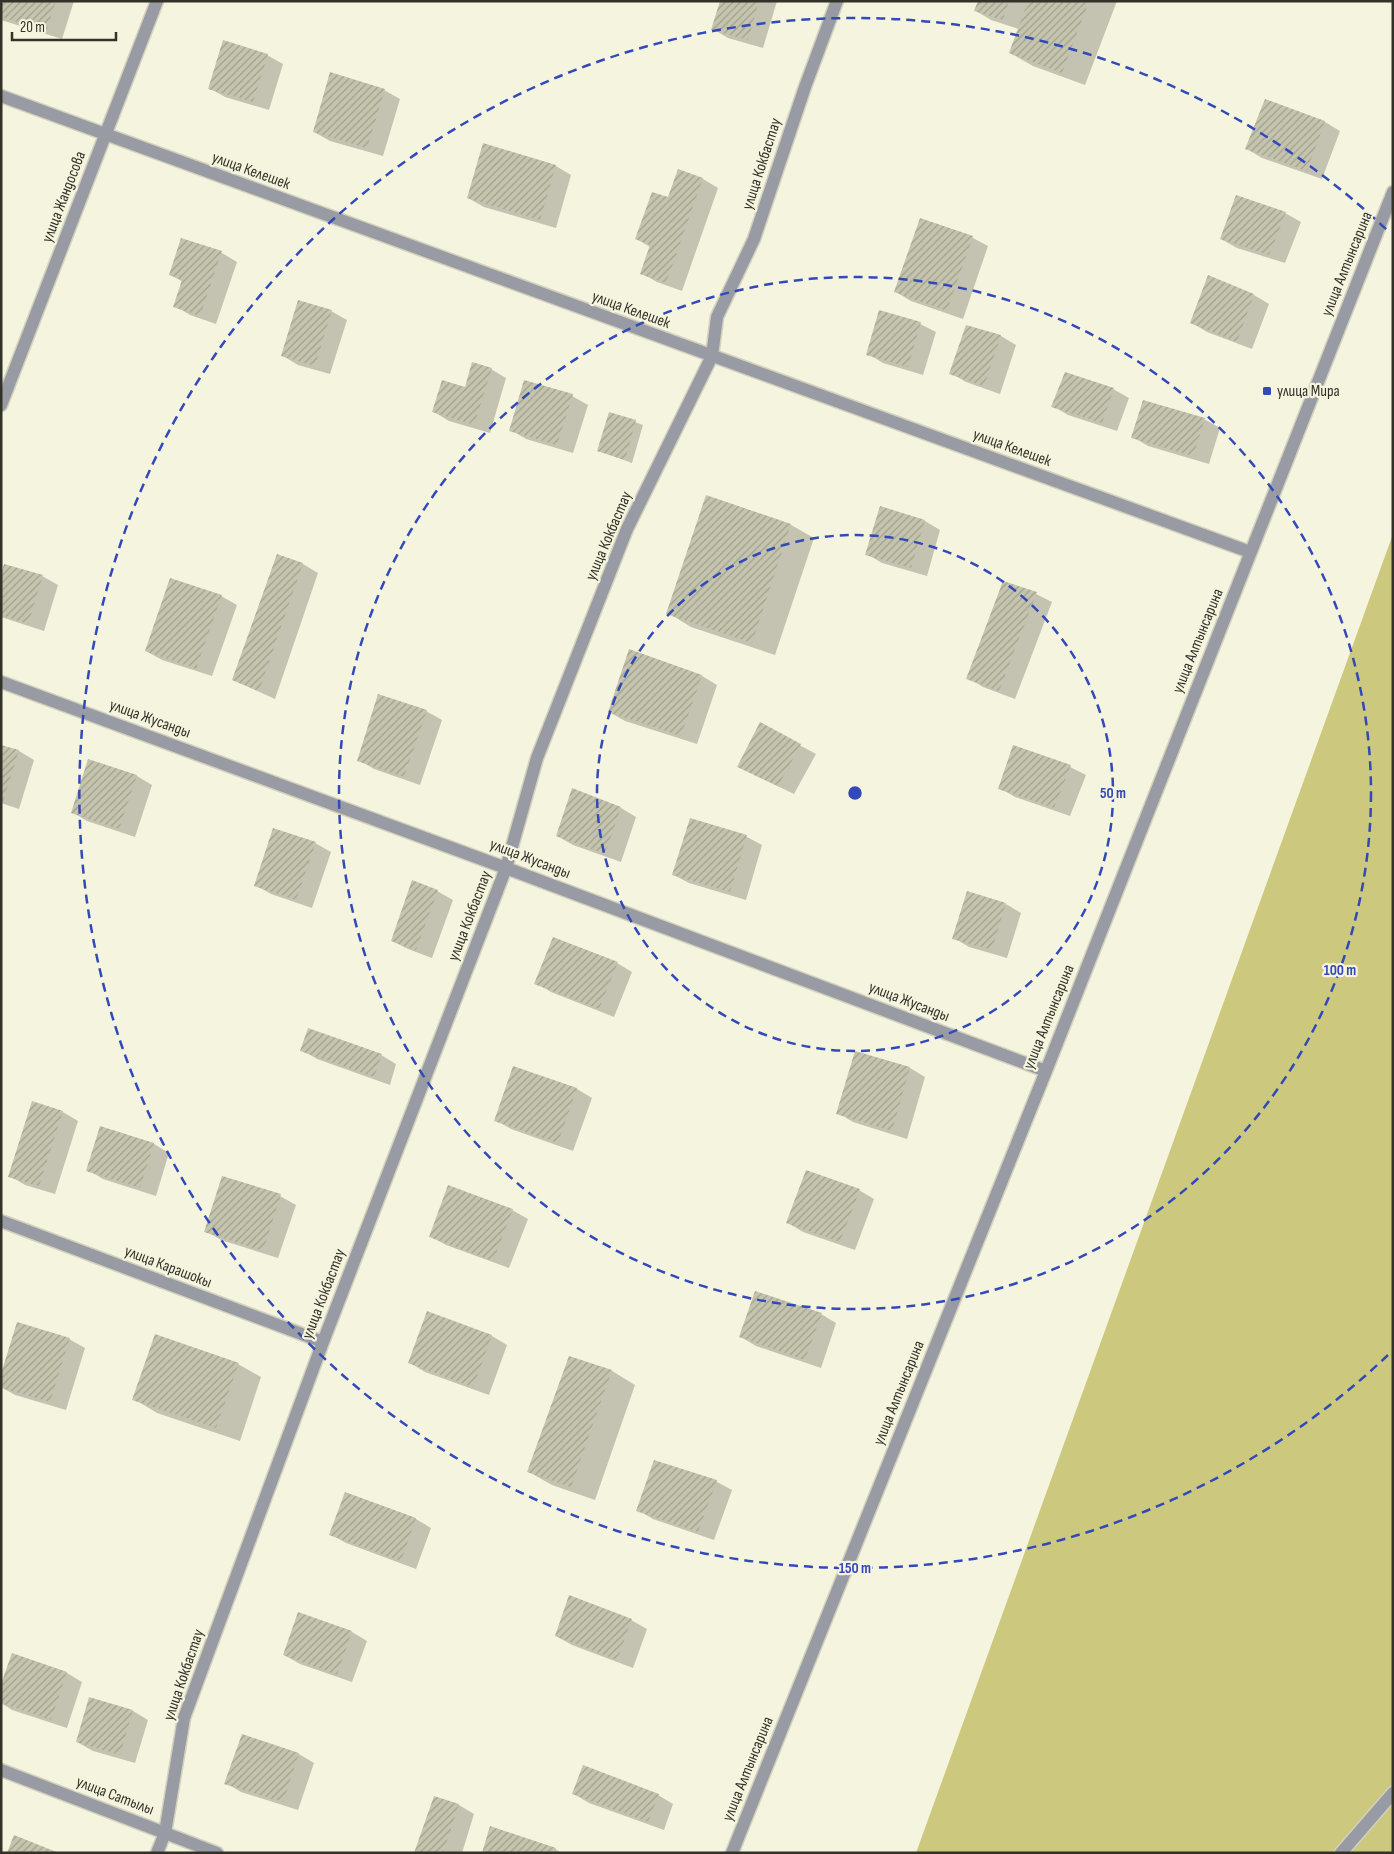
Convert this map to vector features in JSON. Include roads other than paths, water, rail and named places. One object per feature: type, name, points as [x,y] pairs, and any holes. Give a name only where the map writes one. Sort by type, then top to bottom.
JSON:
[{"type":"street","name":"улица Жандосова","points":[[1,405],[157,1]]},
{"type":"street","name":"улица Кокбастау","points":[[158,1853],[165,1833],[184,1718],[323,1342],[506,868],[537,758],[627,529],[712,356],[717,317],[754,239],[805,87],[837,1]]},
{"type":"street","name":"улица Келешек","points":[[1,96],[1250,552]]},
{"type":"street","name":"улица Алтынсарина","points":[[732,1853],[1046,1071],[1393,192]]},
{"type":"street","name":"улица Жусанды","points":[[1,682],[506,868],[1046,1071]]},
{"type":"street","name":"улица Карашокы","points":[[1,1222],[323,1342]]},
{"type":"street","name":"улица Сатылы","points":[[1,1770],[217,1853]]},
{"type":"street","points":[[1341,1853],[1393,1793]]},
{"type":"place","name":"улица Мира","points":[[1267,391]]}]
